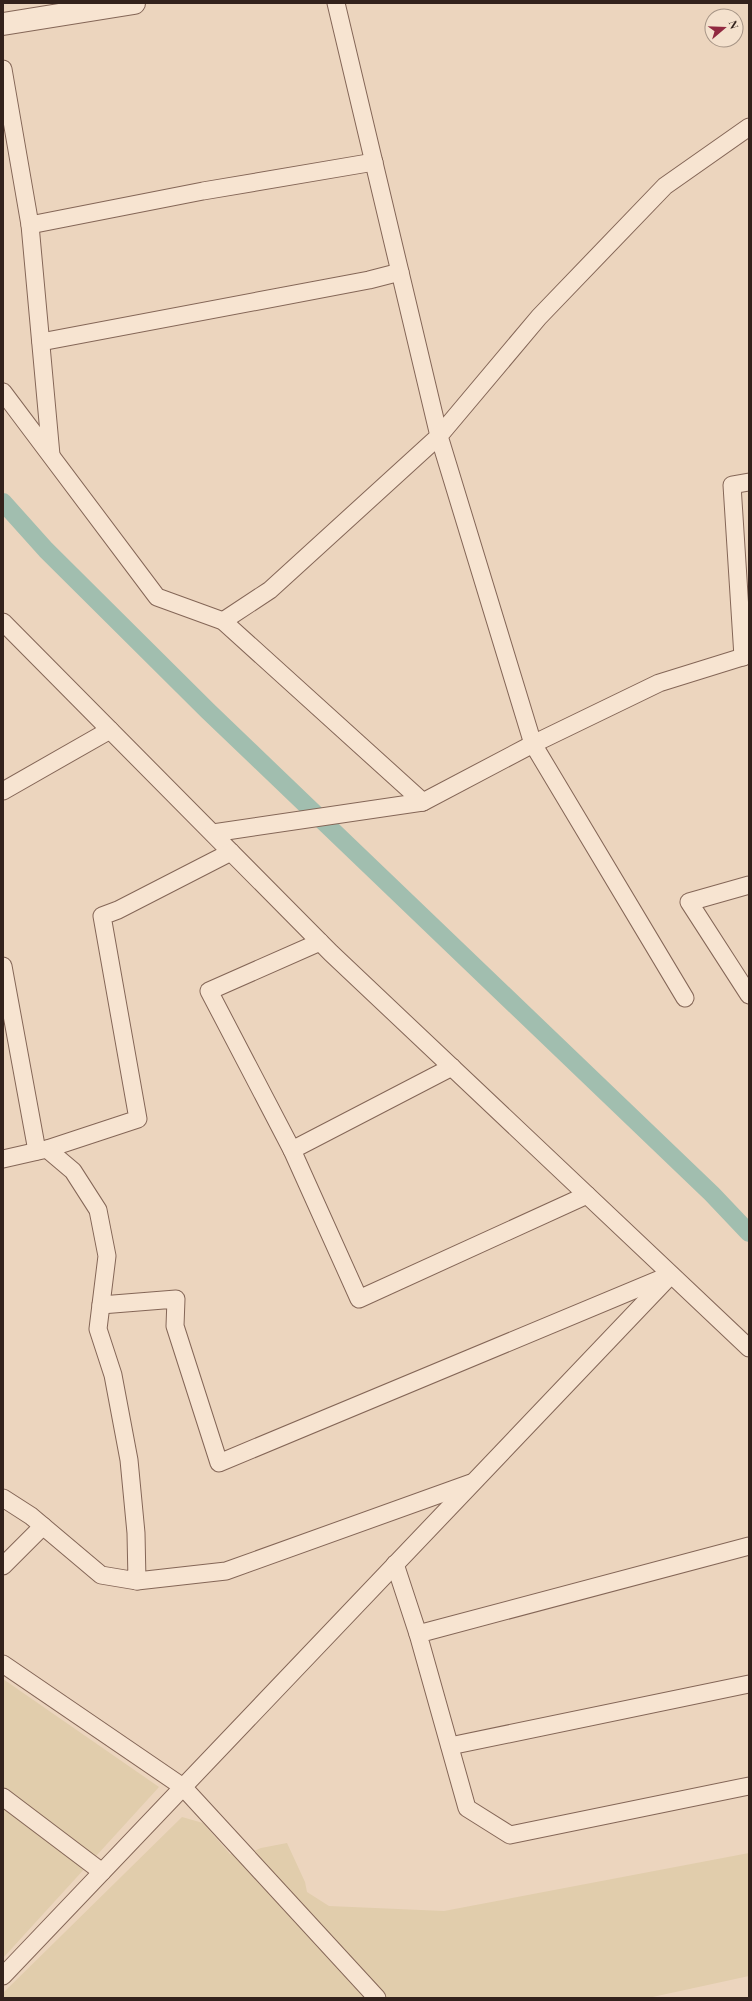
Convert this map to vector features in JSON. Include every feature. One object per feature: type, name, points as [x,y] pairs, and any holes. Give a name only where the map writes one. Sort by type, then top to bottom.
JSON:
[{"type":"street","points":[[3,24],[134,3]]},
{"type":"street","points":[[336,3],[439,436],[533,744],[685,998]]},
{"type":"street","points":[[3,69],[30,225],[52,455]]},
{"type":"street","points":[[223,621],[270,590],[439,436],[539,317],[664,186],[749,127]]},
{"type":"street","points":[[30,225],[203,191],[374,162]]},
{"type":"street","points":[[41,342],[369,280],[400,272]]},
{"type":"street","points":[[3,392],[158,597],[223,621],[423,802]]},
{"type":"street","points":[[213,833],[423,802],[533,744],[659,682],[746,656],[732,485],[749,482]]},
{"type":"street","points":[[3,622],[320,942],[749,1348]]},
{"type":"street","points":[[4,789],[110,730]]},
{"type":"street","points":[[3,1159],[42,1150],[138,1119],[102,916],[118,910],[231,852]]},
{"type":"street","points":[[749,885],[689,902],[749,995]]},
{"type":"street","points":[[320,942],[209,991],[292,1150],[359,1299],[587,1195]]},
{"type":"street","points":[[3,966],[42,1150],[73,1171],[98,1210],[107,1256],[98,1328],[113,1375],[129,1460],[136,1533],[137,1581]]},
{"type":"street","points":[[292,1150],[452,1067]]},
{"type":"street","points":[[101,1305],[176,1299],[175,1326],[219,1463],[671,1275]]},
{"type":"street","points":[[3,1976],[671,1275]]},
{"type":"street","points":[[3,1498],[32,1516],[101,1575],[137,1581],[226,1571],[474,1482]]},
{"type":"street","points":[[3,1566],[43,1526]]},
{"type":"street","points":[[418,1634],[749,1546]]},
{"type":"street","points":[[395,1564],[418,1634],[467,1808],[510,1835],[749,1786]]},
{"type":"street","points":[[3,1664],[183,1787],[377,1998]]},
{"type":"street","points":[[450,1746],[749,1684]]},
{"type":"street","points":[[3,1797],[102,1872]]},
{"type":"shaded area","points":[[3,1679],[159,1787],[3,1958]]},
{"type":"shaded area","points":[[182,1817],[203,1823],[230,1854],[242,1856],[261,1848],[287,1843],[305,1882],[307,1892],[329,1906],[444,1911],[749,1853],[749,1976],[648,1998],[3,1998],[3,1993]]},
{"type":"waterway","points":[[3,502],[46,550],[208,711],[712,1194],[749,1233]]}]
